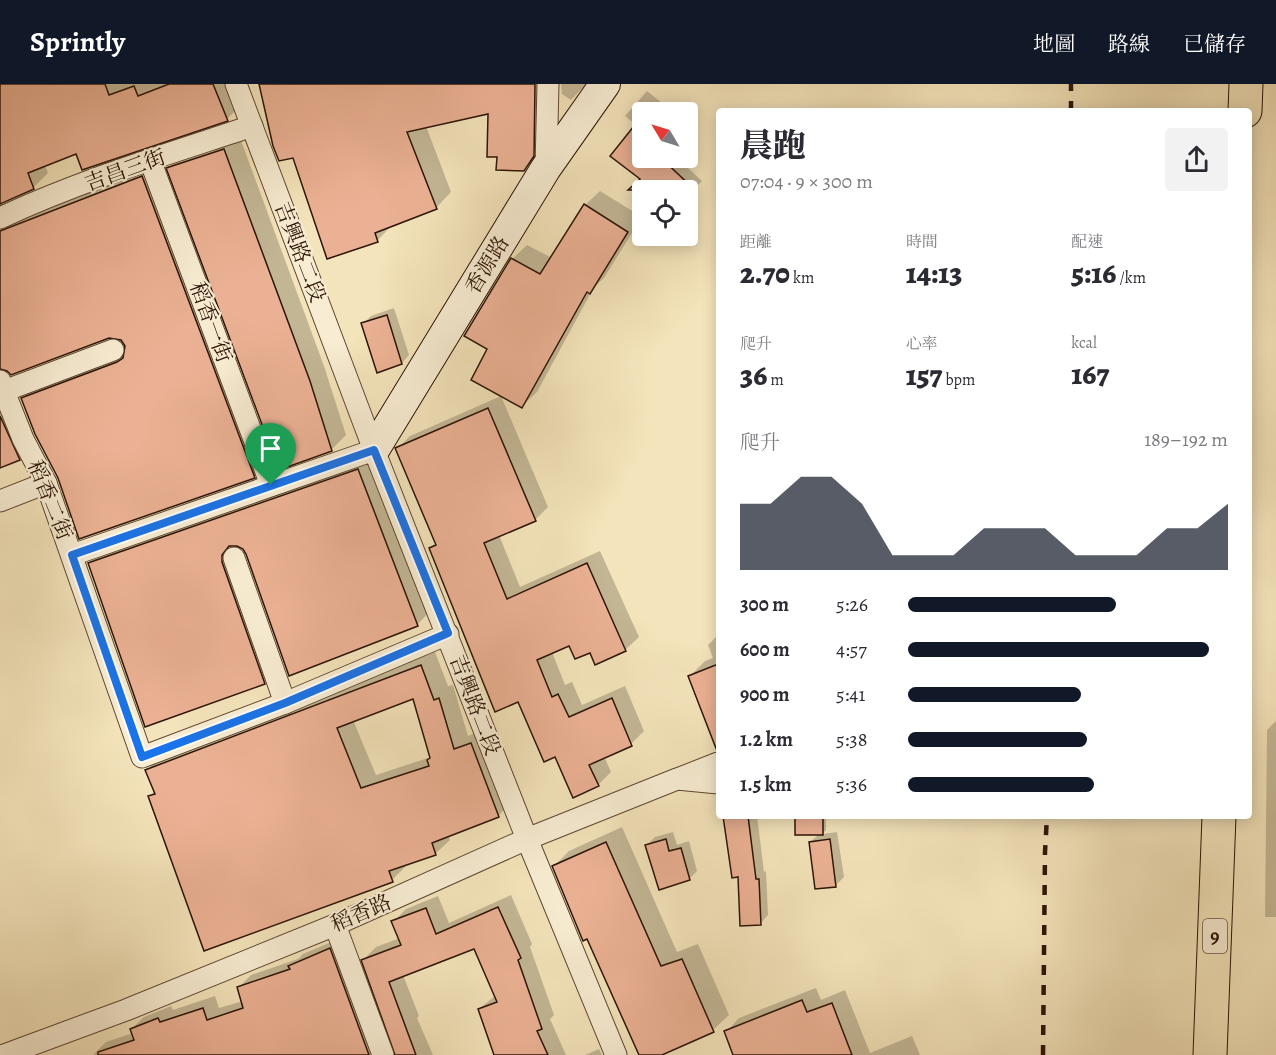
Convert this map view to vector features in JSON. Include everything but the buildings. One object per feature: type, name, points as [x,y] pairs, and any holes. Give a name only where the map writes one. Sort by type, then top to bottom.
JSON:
[{"type":"main road","points":[[1245,108],[1246,84]]},
{"type":"main road","name":"9","points":[[1210,1055],[1219,819]]},
{"type":"street","name":"吉興路二段","points":[[236,84],[374,450],[448,633],[527,839],[616,1055]]},
{"type":"street","points":[[546,168],[549,84]]},
{"type":"street","name":"香源路","points":[[374,450],[546,168],[605,84]]},
{"type":"street","name":"吉昌三街","points":[[0,218],[30,204],[150,160],[252,126]]},
{"type":"street","name":"稻香一街","points":[[150,160],[271,485]]},
{"type":"street","points":[[2,386],[113,350]]},
{"type":"street","name":"稻香二街","points":[[2,386],[23,439],[46,483],[142,757],[285,703]]},
{"type":"street","points":[[72,555],[374,450]]},
{"type":"street","points":[[0,501],[46,483]]},
{"type":"street","points":[[234,558],[285,703],[448,633]]},
{"type":"street","points":[[677,778],[716,764]]},
{"type":"street","name":"稻香路","points":[[4,1055],[126,1010],[335,925],[527,839],[677,778],[716,783]]},
{"type":"street","points":[[335,925],[383,1055]]},
{"type":"railway","points":[[1071,84],[1071,108]]},
{"type":"railway","points":[[1043,1055],[1047,819]]},
{"type":"route","points":[[374,450],[448,633],[285,703],[142,757],[72,555],[271,485],[374,450]]}]
